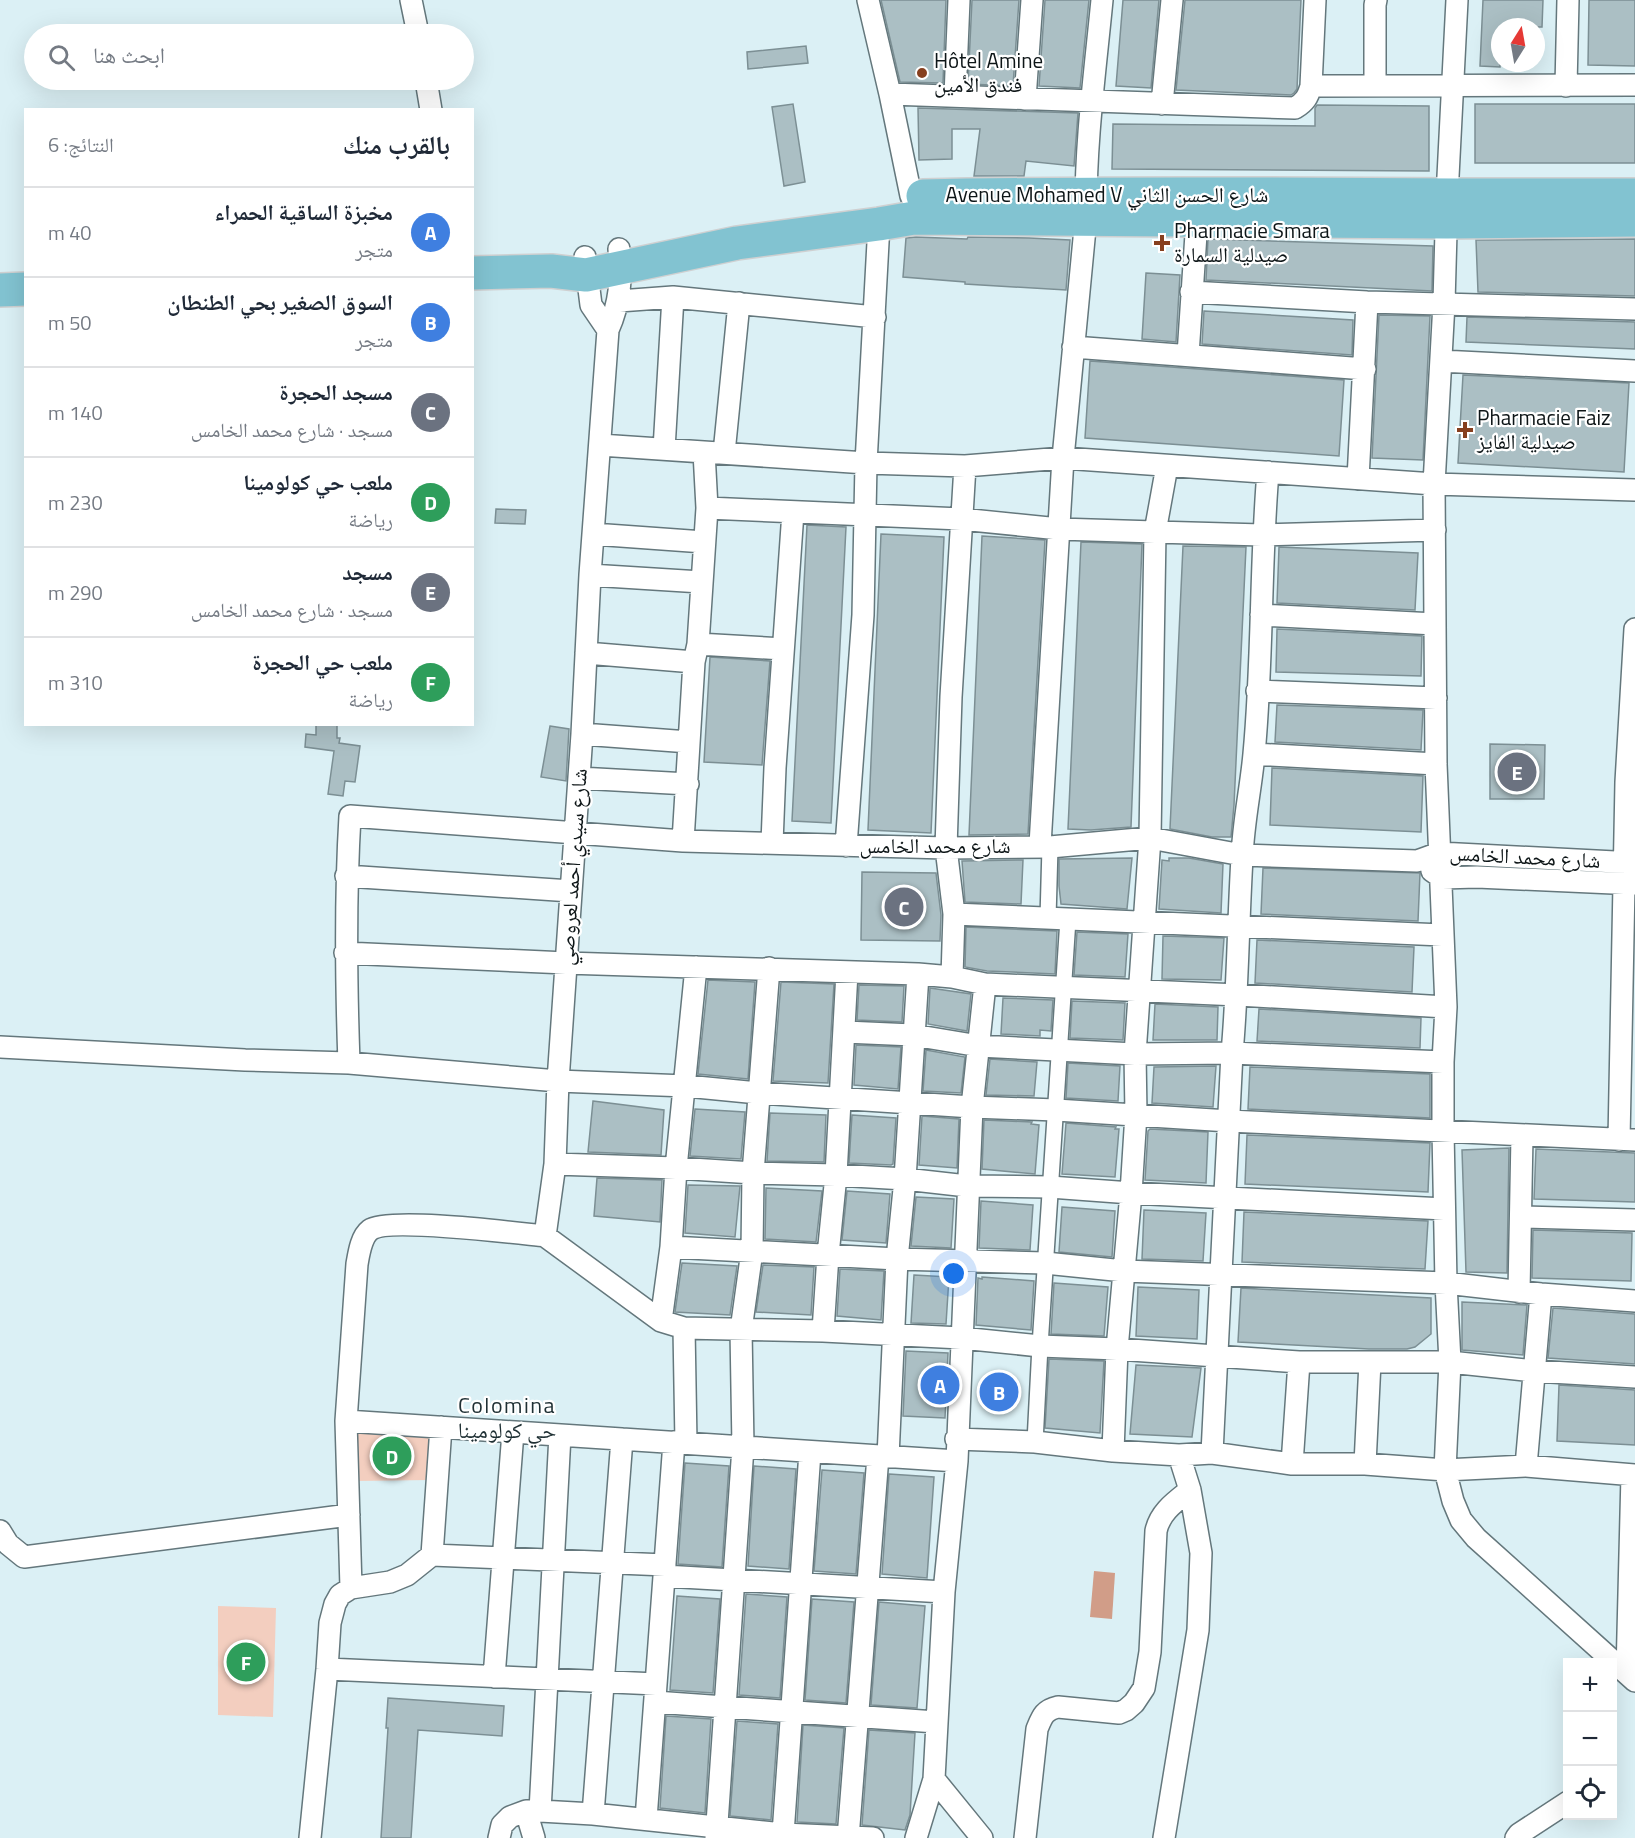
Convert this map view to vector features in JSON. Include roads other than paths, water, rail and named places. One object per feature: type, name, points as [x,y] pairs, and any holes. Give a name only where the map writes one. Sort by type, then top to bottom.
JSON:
[{"type":"main road","name":"Avenue Mohamed V شارع الحسن الثاني","points":[[474,273],[551,271],[620,259],[914,218],[1086,205],[1197,219],[1447,209],[1635,195]]},
{"type":"main road","name":"Avenue Mohamed V شارع الحسن الثاني","points":[[620,259],[736,226],[911,196],[1086,205],[1447,209],[1635,220]]},
{"type":"main road","points":[[0,290],[24,289]]},
{"type":"street","points":[[411,0],[416,24]]},
{"type":"street","points":[[868,0],[911,196]]},
{"type":"street","points":[[955,96],[959,0]]},
{"type":"street","points":[[1025,99],[1032,0]]},
{"type":"street","points":[[1035,1442],[1063,988],[1058,919],[1045,846],[1059,529],[1102,0]]},
{"type":"street","points":[[1162,104],[1172,0]]},
{"type":"street","points":[[890,94],[1295,108],[1308,97],[1311,86],[1315,0]]},
{"type":"street","points":[[1375,86],[1376,0]]},
{"type":"street","points":[[1457,0],[1442,361],[1434,484],[1436,764],[1446,1007],[1443,1062],[1444,1209],[1450,1362],[1445,1470],[1453,1501],[1461,1520],[1476,1538],[1631,1677]]},
{"type":"street","points":[[1566,86],[1568,0]]},
{"type":"street","points":[[1311,86],[1635,86]]},
{"type":"street","points":[[428,90],[431,108]]},
{"type":"street","points":[[1188,356],[1197,219]]},
{"type":"street","points":[[846,846],[863,615],[866,463],[879,224]]},
{"type":"street","name":"شارع سيدي أحمد لعروصي","points":[[544,1236],[555,1164],[558,1081],[582,735],[590,575],[608,330],[619,301],[620,259]]},
{"type":"street","points":[[585,266],[591,305],[608,330]]},
{"type":"street","points":[[1191,292],[1368,302],[1635,309]]},
{"type":"street","points":[[619,301],[673,297],[875,317]]},
{"type":"street","points":[[664,449],[673,297]]},
{"type":"street","points":[[1358,479],[1368,302]]},
{"type":"street","points":[[683,841],[706,508],[739,303]]},
{"type":"street","points":[[1073,346],[1365,369]]},
{"type":"street","points":[[1442,361],[1635,371]]},
{"type":"street","points":[[600,445],[866,463],[965,466],[1063,458],[1434,484],[1635,490]]},
{"type":"street","points":[[952,977],[954,914],[946,848],[951,697],[965,466]]},
{"type":"street","points":[[1113,1451],[1117,1348],[1136,1114],[1134,1054],[1150,838],[1155,532],[1167,466]]},
{"type":"street","points":[[1212,1453],[1232,1053],[1238,995],[1242,855],[1254,754],[1261,615],[1262,535],[1268,472]]},
{"type":"street","points":[[706,508],[962,519],[1059,529],[1155,532],[1262,535],[1435,530]]},
{"type":"street","points":[[772,843],[793,512]]},
{"type":"street","points":[[593,534],[704,542]]},
{"type":"street","points":[[590,575],[700,582]]},
{"type":"street","points":[[1261,615],[1435,624]]},
{"type":"street","points":[[0,1047],[349,1063],[558,1081],[686,1086],[909,1104],[1627,1140],[1630,873],[1626,782],[1635,629]]},
{"type":"street","points":[[586,653],[696,653],[783,649]]},
{"type":"street","points":[[1257,691],[1436,698]]},
{"type":"street","points":[[582,735],[689,742]]},
{"type":"street","points":[[1254,754],[1436,764]]},
{"type":"street","points":[[579,778],[688,784]]},
{"type":"street","name":"شارع محمد الخامس","points":[[346,876],[350,816],[683,841],[846,846],[946,848],[1045,846],[1150,838],[1242,855],[1417,861],[1439,853],[1630,873]]},
{"type":"street","name":"شارع محمد الخامس","points":[[1417,861],[1442,878]]},
{"type":"street","points":[[1442,878],[1630,873]]},
{"type":"street","points":[[349,1063],[345,953],[346,876],[571,891]]},
{"type":"street","points":[[954,914],[1442,935]]},
{"type":"street","points":[[345,953],[566,963],[918,974],[952,977],[985,984],[1446,1007]]},
{"type":"street","points":[[661,1321],[671,1247],[676,1168],[686,1086],[696,967]]},
{"type":"street","points":[[717,1833],[743,1447],[741,1330],[752,1251],[753,1173],[769,968]]},
{"type":"street","points":[[824,1331],[828,1255],[836,1175],[847,972]]},
{"type":"street","points":[[848,1838],[868,1587],[883,1456],[893,1335],[918,974]]},
{"type":"street","points":[[916,1838],[934,1779],[944,1592],[957,1461],[956,1439],[972,1107],[985,984]]},
{"type":"street","points":[[845,1032],[913,1035],[979,1046],[1134,1054],[1232,1053],[1443,1062]]},
{"type":"street","points":[[1519,1292],[1522,1136]]},
{"type":"street","points":[[555,1164],[836,1175],[967,1186],[1050,1187],[1444,1209]]},
{"type":"street","points":[[1522,1217],[1635,1220]]},
{"type":"street","points":[[351,1588],[346,1420],[357,1264],[363,1240],[368,1232],[377,1226],[402,1224],[544,1236],[661,1321],[684,1328],[824,1331],[961,1338],[1040,1346],[1117,1348],[1299,1362],[1450,1362],[1534,1371],[1635,1377]]},
{"type":"street","points":[[671,1247],[897,1259],[1046,1263],[1124,1271],[1446,1283],[1519,1292],[1635,1301]]},
{"type":"street","points":[[1526,1466],[1540,1294]]},
{"type":"street","points":[[646,1820],[664,1571],[680,1443],[684,1328]]},
{"type":"street","points":[[1292,1464],[1299,1362]]},
{"type":"street","points":[[1365,1464],[1371,1362]]},
{"type":"street","points":[[346,1420],[957,1461]]},
{"type":"street","points":[[432,1554],[441,1427]]},
{"type":"street","points":[[494,1677],[513,1432]]},
{"type":"street","points":[[534,1838],[533,1811],[547,1679],[560,1435]]},
{"type":"street","points":[[593,1814],[622,1439]]},
{"type":"street","points":[[956,1439],[1035,1442],[1113,1451],[1179,1455],[1212,1453],[1292,1464],[1365,1464],[1445,1470],[1526,1466],[1633,1475],[1631,1677]]},
{"type":"street","points":[[783,1834],[810,1452]]},
{"type":"street","points":[[1164,1838],[1198,1630],[1201,1553],[1190,1490],[1179,1455]]},
{"type":"street","points":[[1025,1838],[1037,1729],[1043,1714],[1049,1709],[1058,1707],[1119,1713],[1134,1703],[1144,1688],[1150,1652],[1157,1525],[1168,1507],[1190,1490]]},
{"type":"street","points":[[0,1531],[8,1544],[24,1557],[349,1515]]},
{"type":"street","points":[[310,1838],[330,1623],[335,1604],[340,1595],[351,1588],[390,1582],[407,1575],[432,1554],[612,1563],[734,1580],[944,1592]]},
{"type":"street","points":[[327,1669],[603,1682],[725,1708],[936,1722]]},
{"type":"street","points":[[934,1779],[982,1838]]},
{"type":"street","points":[[1516,1838],[1563,1805]]},
{"type":"street","points":[[499,1838],[502,1825],[510,1817],[533,1811],[646,1820],[717,1833],[873,1838]]},
{"type":"place","name":"Hôtel Amine فندق الأمين","points":[[922,73]]},
{"type":"place","name":"Pharmacie Smara صيدلية السمارة","points":[[1162,243]]},
{"type":"place","name":"Pharmacie Faiz صيدلية الفايز","points":[[1465,430]]},
{"type":"place","name":"مسجد","points":[[1517,772]]},
{"type":"place","name":"مسجد الحجرة","points":[[904,907]]},
{"type":"place","name":"مخبزة الساقية الحمراء","points":[[940,1385]]},
{"type":"place","name":"السوق الصغير بحي الطنطان","points":[[999,1392]]},
{"type":"place","name":"ملعب حي كولومينا","points":[[392,1456]]},
{"type":"place","name":"ملعب حي الحجرة","points":[[246,1662]]},
{"type":"district","name":"Colomina حي كولومينا","points":[[507,1418]]}]
